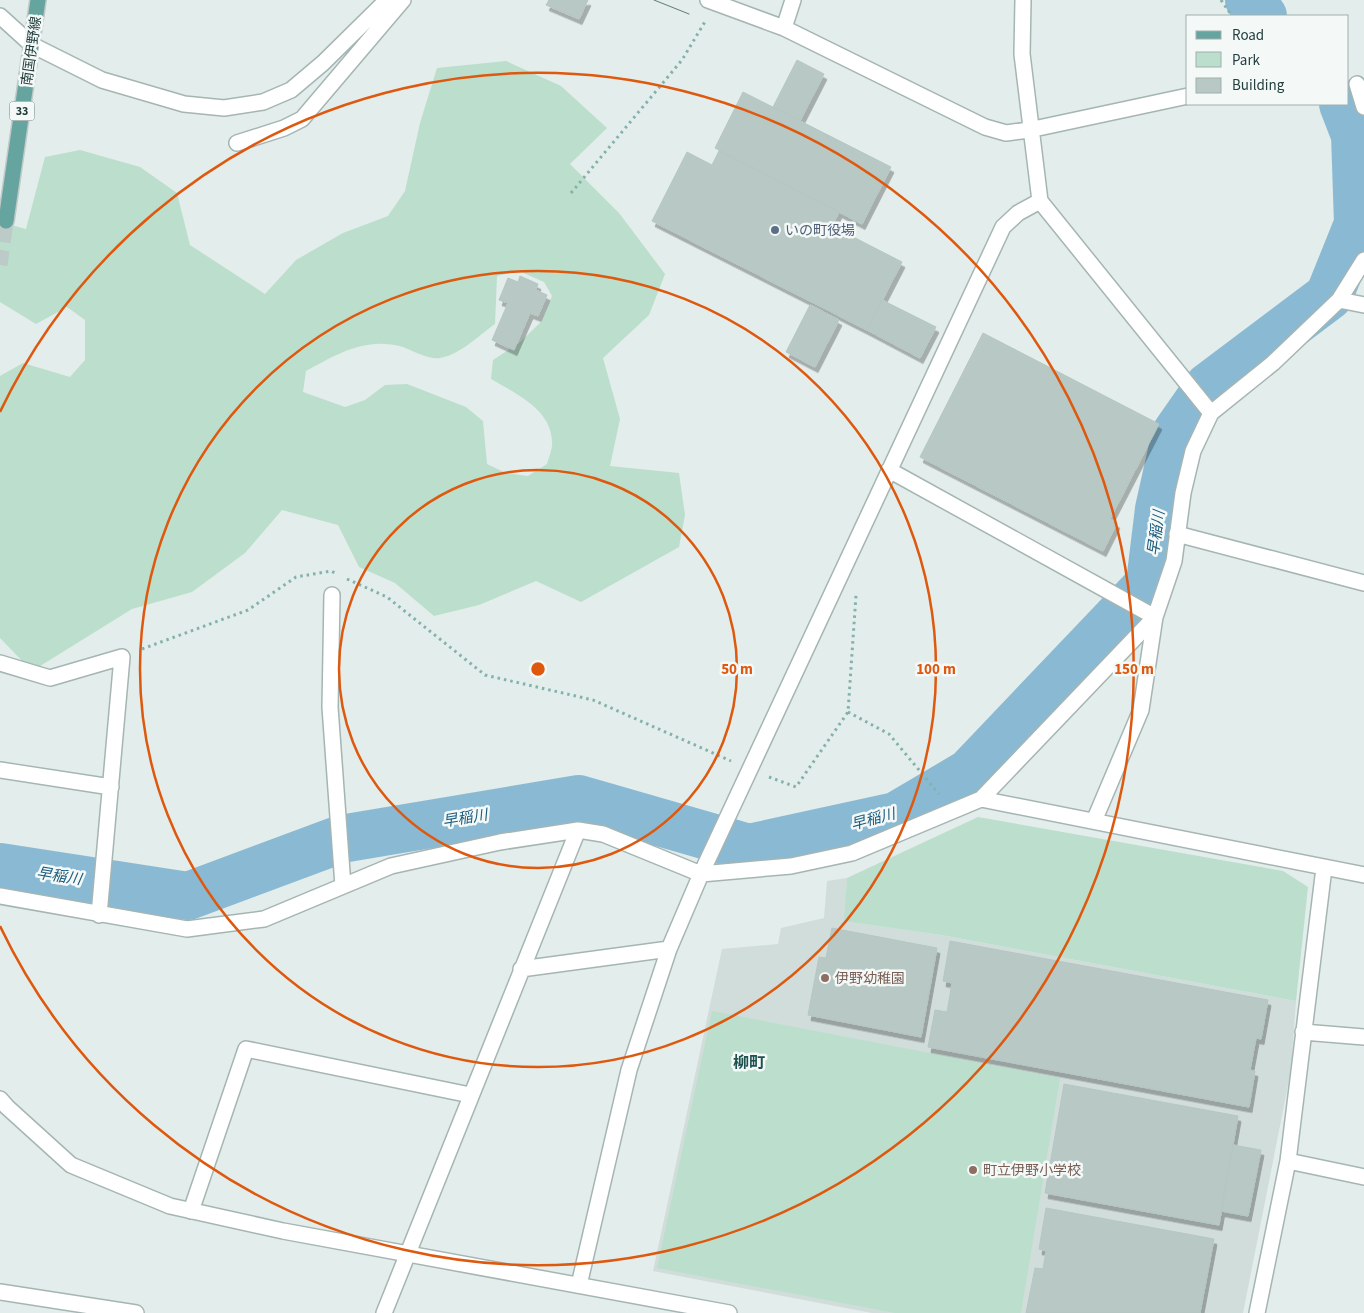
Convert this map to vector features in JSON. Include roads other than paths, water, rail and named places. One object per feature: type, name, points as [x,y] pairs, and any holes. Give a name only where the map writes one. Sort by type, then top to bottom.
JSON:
[{"type":"main road","name":"南国伊野線","points":[[6,221],[38,0]]},
{"type":"street","points":[[0,16],[32,45],[102,80],[184,104],[224,108],[263,102],[291,90],[387,0]]},
{"type":"street","points":[[237,143],[284,128],[302,119],[403,0]]},
{"type":"street","points":[[784,28],[793,0]]},
{"type":"street","points":[[1023,0],[1022,54],[1040,200],[1211,413]]},
{"type":"street","points":[[712,1],[784,28],[985,128],[1006,133],[1030,130],[1186,96]]},
{"type":"street","points":[[1356,84],[1364,107]]},
{"type":"street","points":[[579,1285],[629,1070],[668,949],[701,874],[1003,227],[1018,212],[1040,200]]},
{"type":"street","points":[[1094,822],[1141,710],[1155,617],[1174,561],[1183,494],[1193,450],[1211,413],[1273,363],[1339,300],[1364,260]]},
{"type":"street","points":[[1339,300],[1364,306]]},
{"type":"street","points":[[889,470],[1155,617]]},
{"type":"street","points":[[1177,534],[1364,583]]},
{"type":"street","points":[[332,595],[330,707],[343,886]]},
{"type":"street","points":[[0,896],[99,915],[187,929],[264,919],[391,866],[500,842],[578,830],[603,834],[701,874],[791,866],[852,853],[981,799],[1155,617]]},
{"type":"street","points":[[0,663],[50,678],[122,657],[99,915]]},
{"type":"street","points":[[0,770],[111,787]]},
{"type":"street","points":[[981,799],[1364,875]]},
{"type":"street","points":[[384,1313],[578,830]]},
{"type":"street","points":[[1257,1313],[1288,1161],[1324,868]]},
{"type":"street","points":[[521,969],[668,949]]},
{"type":"street","points":[[1303,1032],[1364,1037]]},
{"type":"street","points":[[191,1211],[246,1049],[470,1095]]},
{"type":"street","points":[[0,1099],[7,1108],[71,1165],[170,1206],[283,1231],[729,1313]]},
{"type":"street","points":[[1288,1161],[1364,1177]]},
{"type":"street","points":[[0,1292],[136,1313]]},
{"type":"waterway","name":"早稲川","points":[[1249,0],[1262,15]]},
{"type":"waterway","name":"早稲川","points":[[0,867],[188,896],[341,839],[579,799],[749,848],[896,816],[969,773],[1150,583],[1159,509],[1176,433],[1208,387],[1329,296],[1358,224],[1355,135],[1343,105]]},
{"type":"tunnel","points":[[0,265],[6,221]]},
{"type":"tram line","points":[[654,0],[689,14]]},
{"type":"place","name":"いの町役場","points":[[775,230]]},
{"type":"place","name":"伊野幼稚園","points":[[825,978]]},
{"type":"place","name":"町立伊野小学校","points":[[973,1170]]},
{"type":"district","name":"柳町","points":[[749,1062]]}]
